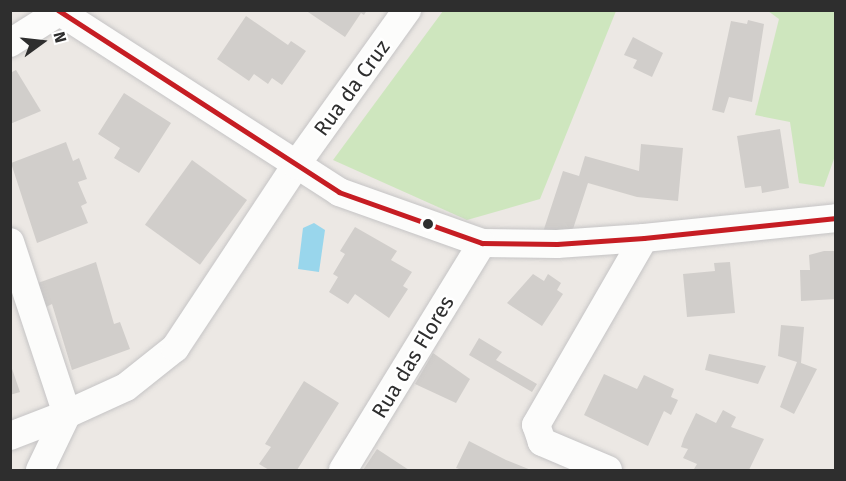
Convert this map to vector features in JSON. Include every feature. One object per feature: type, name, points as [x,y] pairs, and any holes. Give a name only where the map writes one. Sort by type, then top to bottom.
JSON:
[{"type":"street","name":"Rua da Cruz","points":[[10,436],[68,414],[126,387],[175,348],[296,165],[407,10]]},
{"type":"street","points":[[10,44],[58,11],[339,192],[482,243],[557,244],[644,238],[836,218]]},
{"type":"street","points":[[608,471],[542,442],[537,425],[644,238]]},
{"type":"street","points":[[10,242],[68,414],[40,471]]},
{"type":"street","name":"Rua das Flores","points":[[343,471],[482,243]]},
{"type":"green space","points":[[443,11],[616,11],[540,199],[467,220],[333,160]]},
{"type":"green space","points":[[768,11],[835,11],[835,156],[824,187],[799,183],[790,122],[755,115],[779,19]]},
{"type":"water","points":[[314,223],[325,230],[319,272],[298,269],[303,228]]},
{"type":"building","points":[[305,10],[367,10],[364,15],[361,13],[345,37]]},
{"type":"building","points":[[246,16],[288,45],[291,41],[306,51],[282,85],[272,78],[268,84],[254,74],[249,81],[217,59]]},
{"type":"building","points":[[748,20],[764,24],[752,102],[729,97],[724,113],[712,110],[731,21],[747,24]]},
{"type":"building","points":[[633,37],[663,53],[652,77],[633,68],[637,60],[624,55]]},
{"type":"building","points":[[16,70],[41,111],[10,124],[10,73]]},
{"type":"building","points":[[124,93],[171,123],[139,173],[114,158],[120,148],[98,134]]},
{"type":"building","points":[[780,129],[789,188],[762,193],[761,186],[745,188],[737,136]]},
{"type":"building","points":[[66,142],[73,161],[79,158],[87,179],[78,182],[87,203],[81,206],[88,223],[37,243],[11,163]]},
{"type":"building","points":[[641,144],[683,148],[678,201],[637,197],[588,183],[572,232],[543,232],[563,171],[579,176],[585,156],[639,171]]},
{"type":"building","points":[[192,160],[247,200],[200,265],[145,225]]},
{"type":"building","points":[[355,227],[397,251],[391,260],[412,272],[403,286],[408,289],[389,318],[355,294],[348,304],[329,292],[338,277],[333,274],[345,254],[340,251]]},
{"type":"building","points":[[836,251],[836,299],[801,301],[800,270],[810,270],[809,255]]},
{"type":"building","points":[[96,262],[114,324],[120,322],[130,349],[72,370],[52,304],[46,307],[38,283]]},
{"type":"building","points":[[730,262],[735,313],[687,317],[683,274],[715,271],[714,263]]},
{"type":"building","points":[[533,274],[544,281],[548,274],[561,283],[557,290],[563,294],[542,326],[507,303]]},
{"type":"building","points":[[781,325],[804,327],[801,363],[817,369],[794,414],[780,407],[797,362],[778,356]]},
{"type":"building","points":[[479,338],[502,352],[496,360],[537,384],[532,392],[469,355]]},
{"type":"building","points":[[433,353],[470,379],[456,403],[415,384]]},
{"type":"building","points":[[709,354],[766,366],[758,384],[705,370]]},
{"type":"building","points":[[10,363],[20,392],[10,395]]},
{"type":"building","points":[[604,374],[637,389],[644,375],[674,389],[671,397],[678,400],[671,415],[664,411],[648,446],[584,415]]},
{"type":"building","points":[[304,381],[339,403],[297,470],[269,470],[259,464],[271,447],[265,444]]},
{"type":"building","points":[[723,410],[736,417],[731,427],[764,439],[749,470],[694,469],[697,464],[683,458],[688,449],[681,447],[696,413],[716,423]]},
{"type":"building","points":[[469,441],[531,470],[462,470],[456,468]]},
{"type":"building","points":[[377,449],[409,470],[363,470]]},
{"type":"transit line","points":[[58,10],[339,192],[482,243],[557,244],[644,238],[836,218]]}]
